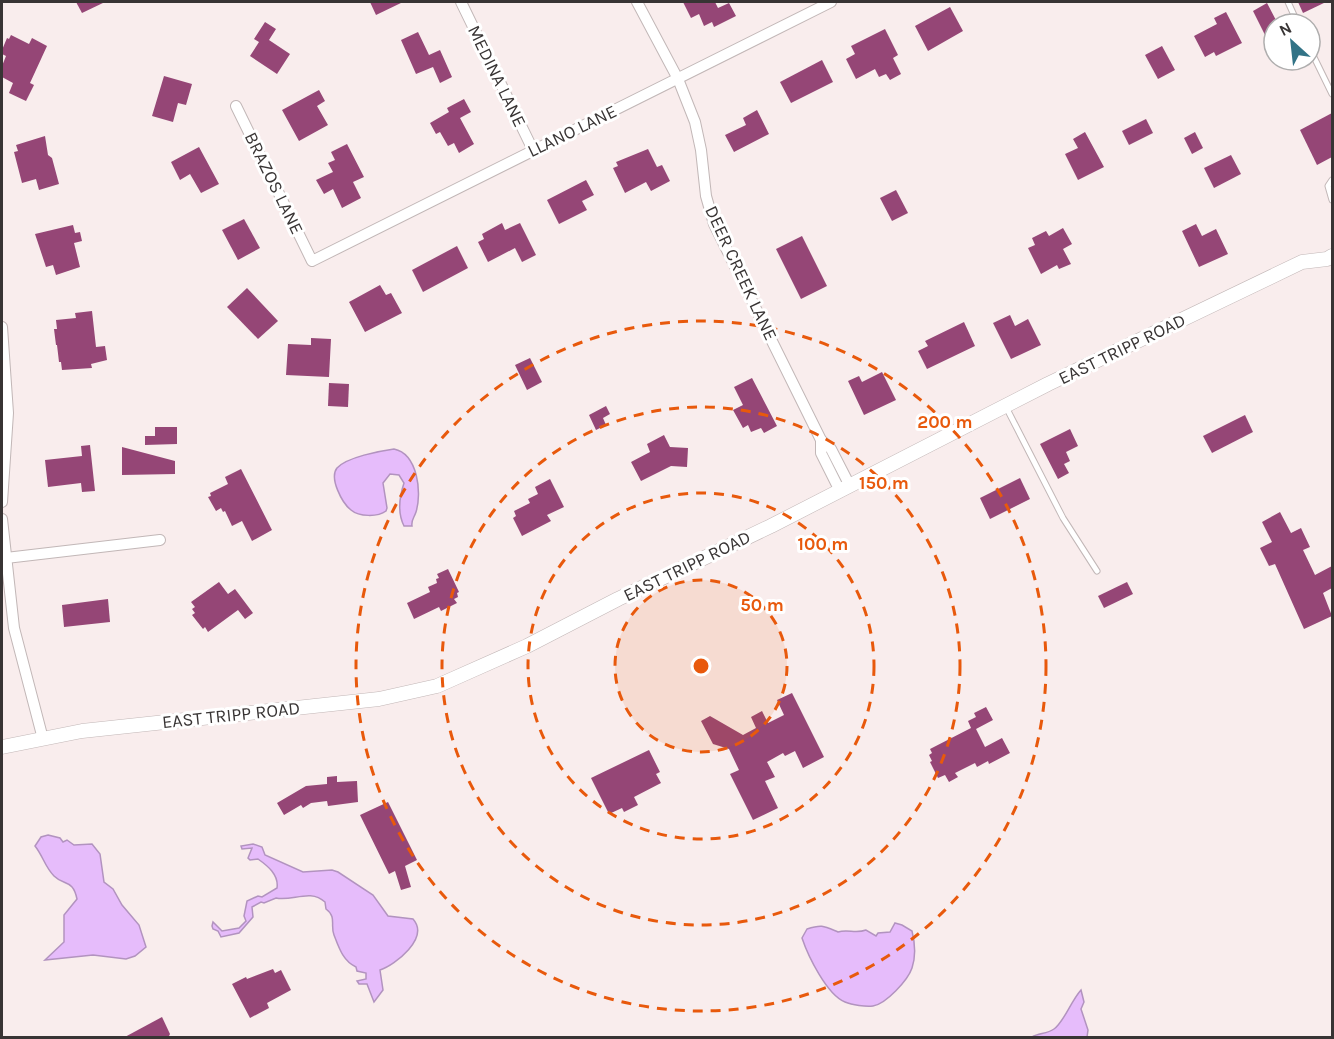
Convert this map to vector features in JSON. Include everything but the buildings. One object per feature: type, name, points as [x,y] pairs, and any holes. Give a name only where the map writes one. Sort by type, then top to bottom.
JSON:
[{"type":"street","name":"MEDINA LANE","points":[[461,2],[533,150]]},
{"type":"street","name":"DEER CREEK LANE","points":[[637,2],[678,79],[695,122],[701,150],[706,196],[714,224],[821,440],[821,453],[845,488]]},
{"type":"street","name":"LLANO LANE","points":[[312,261],[831,2]]},
{"type":"street","name":"BRAZOS LANE","points":[[236,106],[312,261]]},
{"type":"street","name":"EAST TRIPP ROAD","points":[[2,747],[82,731],[379,699],[428,688],[527,646],[1006,406],[1302,262],[1327,259],[1332,256]]},
{"type":"street","points":[[2,327],[8,412],[2,502]]},
{"type":"street","points":[[2,519],[14,628],[43,739]]},
{"type":"street","points":[[6,558],[160,540]]},
{"type":"lane","points":[[1321,72],[1332,94]]},
{"type":"lane","points":[[1332,180],[1328,186],[1332,200]]},
{"type":"lane","points":[[1006,406],[1058,510],[1097,571]]},
{"type":"shaded area","points":[[394,449],[402,452],[408,458],[416,475],[418,504],[412,526],[404,526],[400,515],[400,500],[404,483],[399,475],[390,474],[383,483],[387,508],[383,513],[374,515],[359,514],[347,507],[336,484],[335,472],[342,464],[364,455]]},
{"type":"shaded area","points":[[48,835],[60,838],[63,842],[67,840],[74,845],[92,844],[100,854],[104,882],[113,889],[122,905],[139,925],[146,947],[135,956],[126,959],[93,955],[45,960],[64,942],[64,915],[77,899],[71,886],[51,873],[35,846],[41,837]]},
{"type":"shaded area","points":[[253,844],[262,847],[265,855],[303,872],[332,870],[338,872],[373,895],[388,916],[413,919],[417,926],[414,942],[402,957],[380,970],[383,990],[374,1002],[367,984],[359,984],[357,981],[366,979],[366,973],[357,971],[356,967],[342,954],[333,931],[331,915],[326,909],[325,902],[319,898],[307,896],[276,898],[261,902],[252,907],[253,917],[239,933],[221,937],[218,931],[213,929],[213,922],[222,931],[239,928],[246,921],[244,916],[247,901],[258,896],[262,897],[277,888],[272,871],[258,859],[248,858],[252,848],[242,849],[241,846]]},
{"type":"shaded area","points":[[895,923],[912,931],[915,949],[913,963],[910,973],[896,991],[884,1001],[873,1006],[848,1003],[838,998],[813,964],[802,938],[807,929],[820,926],[838,932],[866,930],[876,936],[878,933],[890,932]]},
{"type":"shaded area","points":[[1081,990],[1084,1002],[1081,1009],[1088,1030],[1087,1037],[1032,1037],[1051,1031],[1058,1026]]}]
